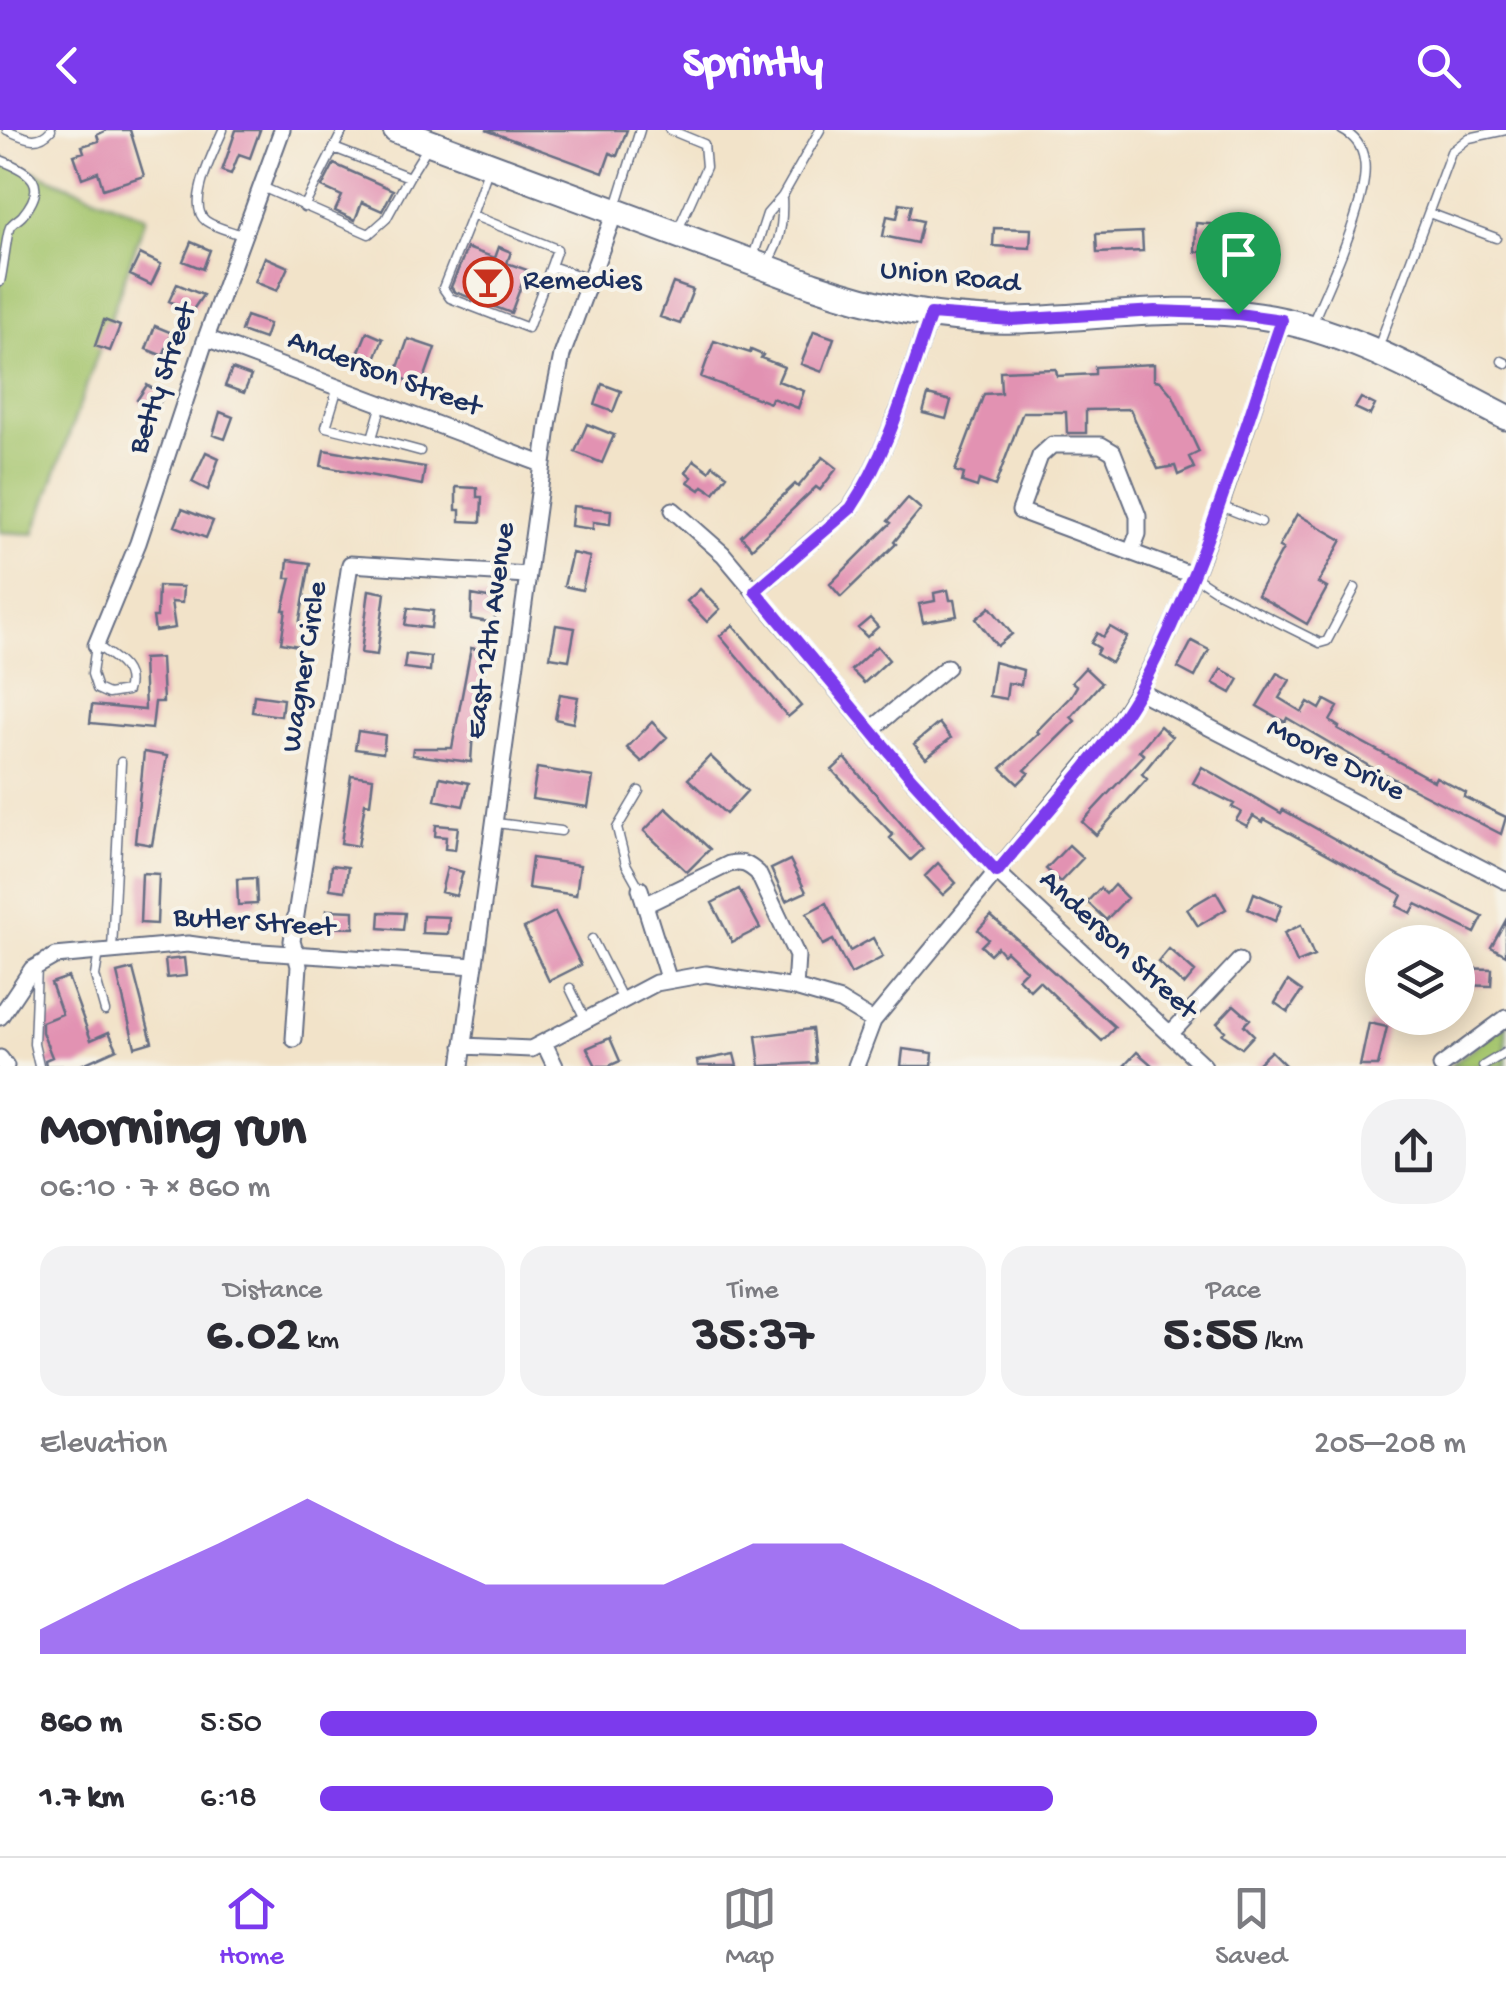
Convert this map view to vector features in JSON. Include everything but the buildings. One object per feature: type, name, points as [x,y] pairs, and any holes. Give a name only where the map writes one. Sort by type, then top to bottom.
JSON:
[{"type":"main road","name":"Union Road","points":[[396,130],[868,302],[931,314],[1011,320],[1208,311],[1282,320],[1376,353],[1506,417]]},
{"type":"street","name":"Betty Street","points":[[96,644],[138,542],[206,338],[282,130]]},
{"type":"street","name":"East 12th Avenue","points":[[461,1066],[542,464],[560,365],[615,212]]},
{"type":"street","points":[[755,591],[851,508],[863,490],[882,451],[931,314]]},
{"type":"street","points":[[856,1066],[873,1021],[1106,738],[1139,690],[1192,575],[1282,320]]},
{"type":"street","name":"Anderson Street","points":[[206,338],[542,464]]},
{"type":"street","points":[[1131,552],[1138,534],[1138,516],[1113,452],[1101,445],[1052,445],[1040,456],[1020,511],[1192,575]]},
{"type":"street","name":"Anderson Street","points":[[673,510],[714,544],[997,872],[1204,1066]]},
{"type":"street","name":"Wagner Circle","points":[[295,953],[292,941],[350,564],[527,574]]},
{"type":"street","points":[[872,729],[947,667]]},
{"type":"street","name":"Moore Drive","points":[[1139,690],[1506,881]]},
{"type":"street","points":[[668,978],[642,897],[739,862],[758,874],[796,956],[795,988]]},
{"type":"street","name":"Butler Street","points":[[37,964],[55,956],[188,944],[474,966]]},
{"type":"street","points":[[294,1039],[299,966],[295,953]]},
{"type":"street","points":[[1171,1033],[1239,960]]},
{"type":"street","points":[[0,1017],[37,964]]},
{"type":"street","points":[[463,1046],[518,1051],[545,1044],[668,978],[706,974],[795,988],[840,1002],[873,1021]]},
{"type":"street","points":[[1441,1066],[1506,1018]]},
{"type":"street","points":[[545,1044],[555,1066]]},
{"type":"street","points":[[0,1058],[6,1066]]},
{"type":"lane","points":[[6,130],[33,140],[51,130]]},
{"type":"lane","points":[[223,130],[197,200],[199,213],[206,222],[244,236]]},
{"type":"lane","points":[[304,207],[344,130]]},
{"type":"lane","points":[[615,212],[618,191],[640,130]]},
{"type":"lane","points":[[670,130],[704,144],[706,166],[676,234]]},
{"type":"lane","points":[[782,196],[783,220],[772,257],[763,266],[756,250],[767,214],[782,196],[820,130]]},
{"type":"lane","points":[[1310,328],[1357,208],[1364,178],[1359,145],[1342,130]]},
{"type":"lane","points":[[1376,353],[1451,152],[1469,138],[1506,130]]},
{"type":"lane","points":[[262,187],[369,234],[386,219],[430,143]]},
{"type":"lane","points":[[334,148],[409,177]]},
{"type":"lane","points":[[0,160],[24,170],[36,183],[35,198],[5,228],[0,282]]},
{"type":"lane","points":[[472,215],[557,248],[528,328],[450,298],[443,288],[490,165]]},
{"type":"lane","points":[[1428,213],[1496,238]]},
{"type":"lane","points":[[552,266],[590,279]]},
{"type":"lane","points":[[338,388],[326,426],[420,451]]},
{"type":"lane","points":[[372,438],[382,404]]},
{"type":"lane","points":[[1218,505],[1261,522]]},
{"type":"lane","points":[[1192,575],[1218,592],[1320,642],[1327,641],[1356,588]]},
{"type":"lane","points":[[96,644],[128,671],[127,691],[108,694],[97,689],[92,674],[96,644]]},
{"type":"lane","points":[[105,1011],[95,976],[106,951],[120,762]]},
{"type":"lane","points":[[639,791],[617,828],[626,864],[642,897]]},
{"type":"lane","points":[[494,823],[561,831]]},
{"type":"lane","points":[[592,939],[623,1000]]},
{"type":"lane","points":[[37,964],[34,1044],[39,1066]]},
{"type":"lane","points":[[570,988],[586,1021]]},
{"type":"lane","points":[[1483,1066],[1506,1052]]},
{"type":"green space","points":[[0,158],[146,217],[34,534],[0,532]]},
{"type":"green space","points":[[1506,1023],[1506,1066],[1450,1066]]},
{"type":"place","name":"Remedies","points":[[488,282]]},
{"type":"route","points":[[1155,311],[1238,314],[1282,320],[1198,563],[1124,714],[997,872],[911,778],[755,591],[851,508],[863,490],[882,451],[931,314],[1011,320],[1155,311]]}]
